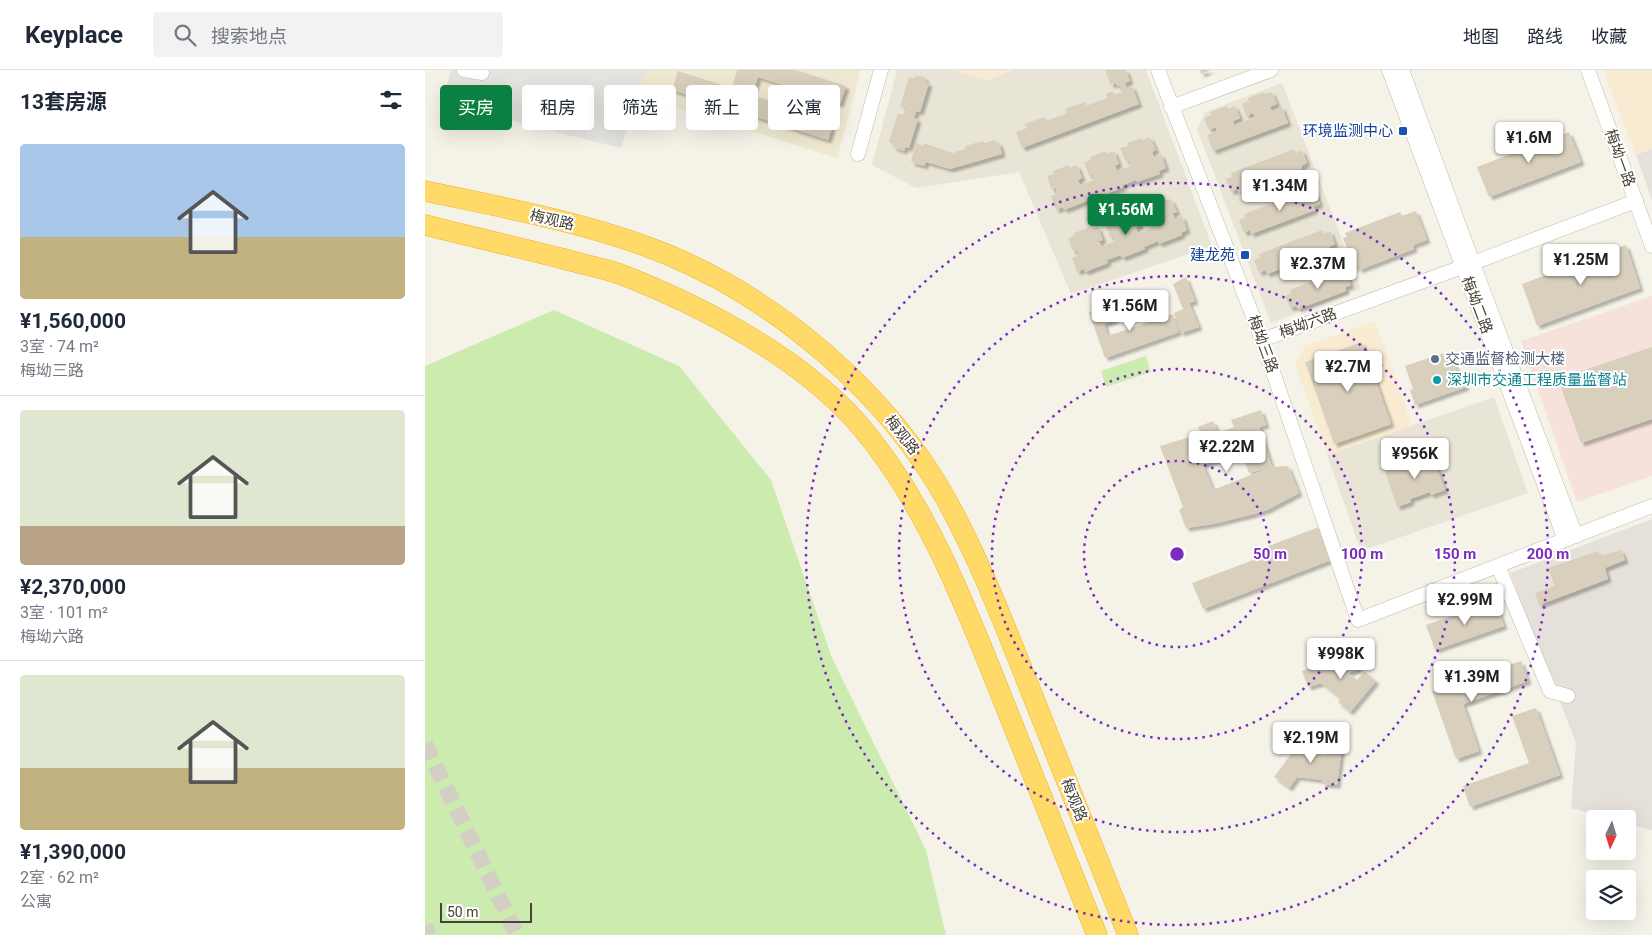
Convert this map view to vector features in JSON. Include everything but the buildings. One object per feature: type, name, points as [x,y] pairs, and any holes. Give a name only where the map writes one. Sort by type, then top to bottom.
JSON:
[{"type":"highway","points":[[425,183],[493,206]]},
{"type":"highway","name":"梅观路","points":[[425,191],[587,228],[665,254],[713,277],[766,307],[810,341],[862,388],[890,419],[920,458],[947,500],[969,545],[997,607],[1128,935]]},
{"type":"highway","name":"梅观路","points":[[425,226],[617,273],[684,302],[741,332],[800,371],[831,396],[865,432],[898,478],[926,526],[954,581],[1097,935]]},
{"type":"highway","points":[[425,239],[545,254]]},
{"type":"street","points":[[465,70],[482,74]]},
{"type":"street","points":[[858,154],[881,70]]},
{"type":"street","name":"梅坳三路","points":[[1158,70],[1262,340],[1358,620],[1498,566]]},
{"type":"street","points":[[1171,107],[1271,70]]},
{"type":"street","name":"梅坳二路","points":[[1389,70],[1468,265],[1571,538]]},
{"type":"street","name":"梅坳二路","points":[[1402,70],[1468,265]]},
{"type":"street","name":"梅坳一路","points":[[1588,70],[1652,246]]},
{"type":"street","name":"梅坳六路","points":[[1262,340],[1636,201]]},
{"type":"street","points":[[1568,696],[1550,691],[1498,566],[1652,506]]},
{"type":"shaded area","points":[[451,70],[646,70],[641,85],[604,85],[604,130],[627,130],[621,148],[548,130],[594,130],[594,85],[522,85],[522,124],[512,121],[512,85],[447,85]]},
{"type":"shaded area","points":[[646,70],[861,70],[837,158],[749,130],[758,130],[758,85],[686,85],[686,110],[676,107],[676,85],[641,85]]},
{"type":"shaded area","name":"建龙苑","points":[[897,70],[952,70],[987,80],[1014,70],[1146,70],[1212,246],[1071,294],[1019,172],[916,188],[872,165]]},
{"type":"shaded area","points":[[952,70],[1014,70],[987,80]]},
{"type":"shaded area","points":[[1603,70],[1652,70],[1652,149],[1636,155]]},
{"type":"shaded area","points":[[1282,83],[1361,289],[1271,323],[1197,129],[1205,112]]},
{"type":"shaded area","points":[[1652,149],[1652,200],[1636,155]]},
{"type":"shaded area","points":[[1652,296],[1652,476],[1577,502],[1521,341]]},
{"type":"shaded area","points":[[1375,321],[1412,426],[1327,455],[1295,364],[1305,346]]},
{"type":"shaded area","points":[[1494,397],[1528,493],[1361,551],[1327,455]]},
{"type":"shaded area","points":[[1652,519],[1652,830],[1636,826],[1636,810],[1586,810],[1586,812],[1571,808],[1576,743],[1510,573]]},
{"type":"green space","points":[[554,310],[679,366],[771,480],[832,658],[926,850],[946,935],[425,935],[425,366]]},
{"type":"green space","points":[[1146,356],[1151,372],[1106,387],[1101,371]]},
{"type":"tunnel","points":[[425,744],[517,935]]},
{"type":"tunnel","points":[[425,926],[429,935]]},
{"type":"place","name":"环境监测中心","points":[[1403,131]]},
{"type":"place","name":"建龙苑","points":[[1245,255]]},
{"type":"place","name":"交通监督检测大楼","points":[[1435,359]]},
{"type":"place","name":"深圳市交通工程质量监督站","points":[[1437,380]]}]
